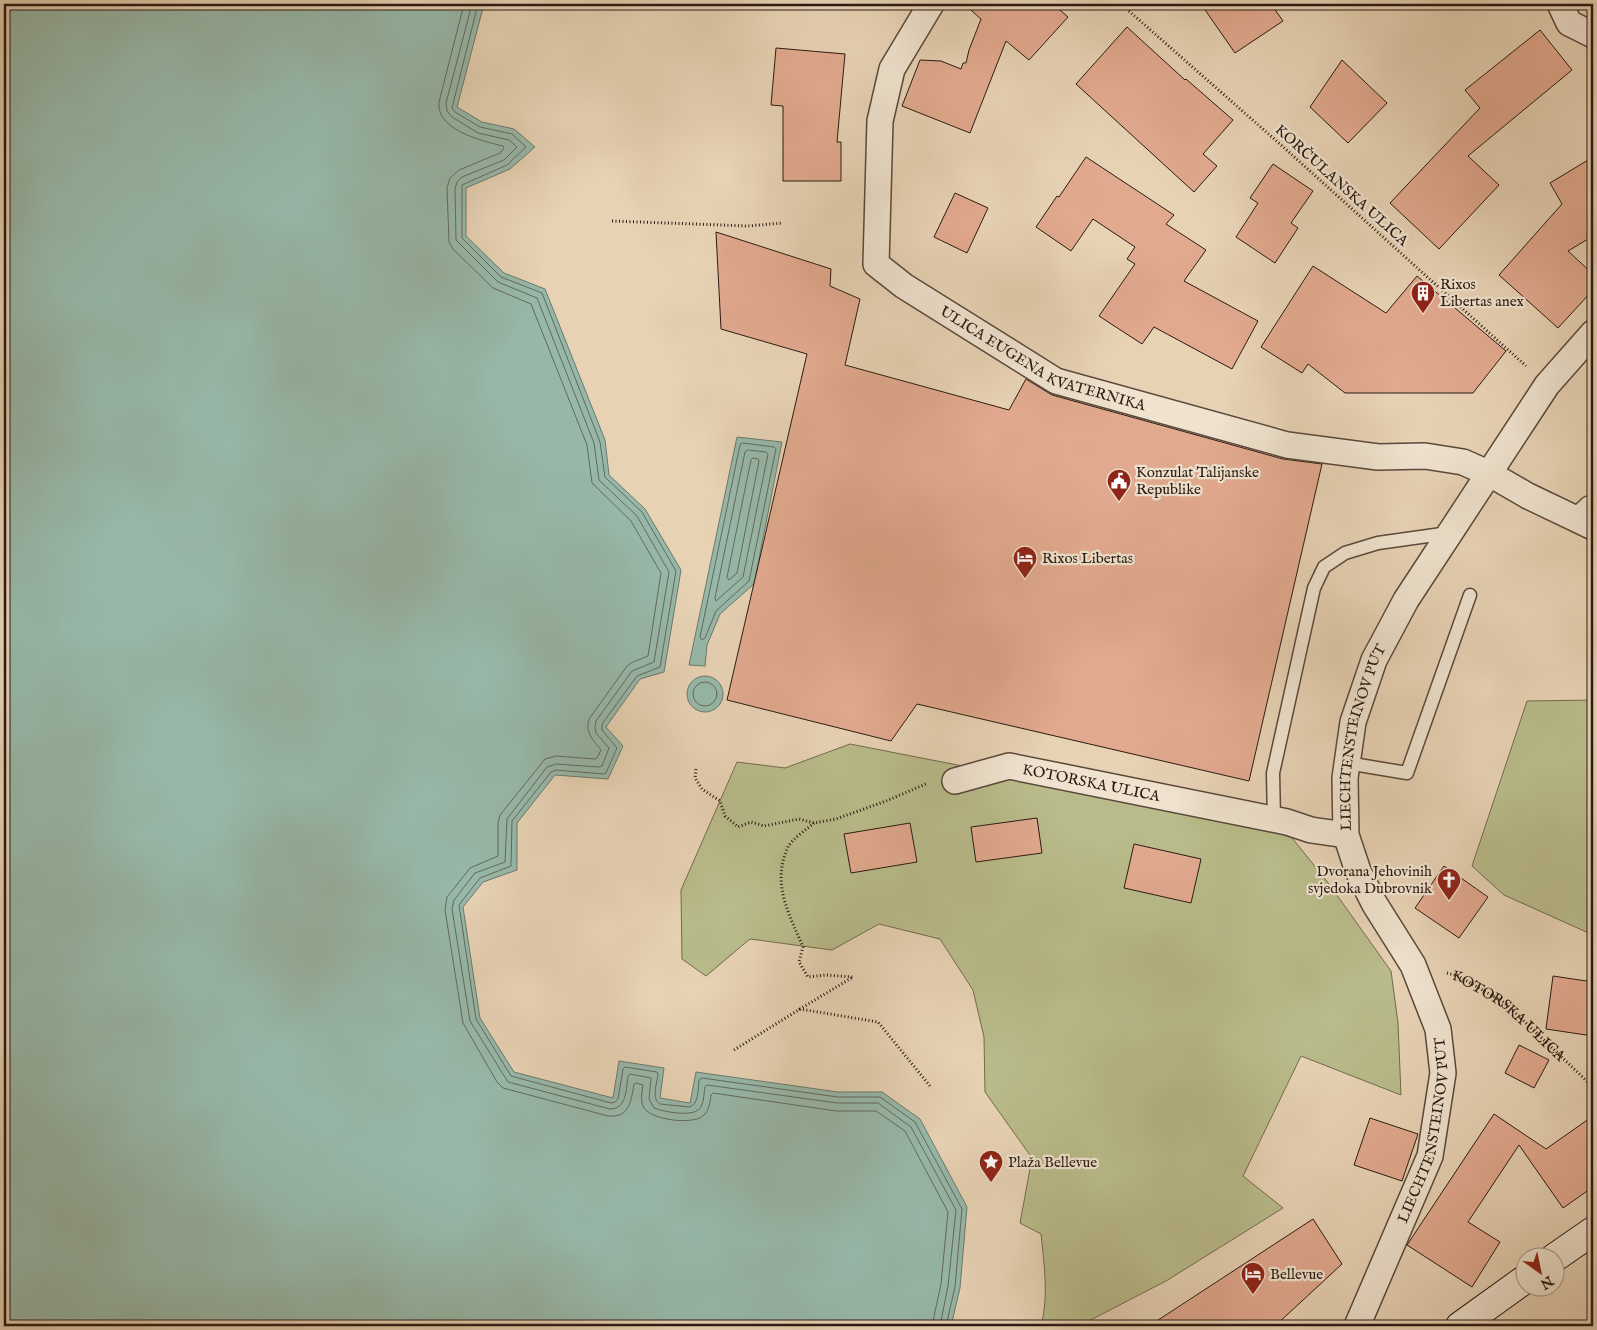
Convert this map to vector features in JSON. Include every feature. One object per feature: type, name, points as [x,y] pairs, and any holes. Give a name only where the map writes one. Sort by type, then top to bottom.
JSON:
[{"type":"main road","points":[[1564,1251],[1593,1231]]},
{"type":"main road","points":[[1460,1326],[1514,1287]]},
{"type":"street","name":"ULICA EUGENA KVATERNIKA","points":[[930,4],[892,69],[880,121],[876,264],[904,286],[1056,381],[1287,445],[1378,457],[1425,456],[1463,462],[1490,474]]},
{"type":"street","points":[[1560,4],[1569,23],[1593,35]]},
{"type":"street","name":"LIECHTENSTEINOV PUT","points":[[1357,1326],[1430,1156],[1443,1073],[1438,1030],[1413,965],[1374,903],[1358,870],[1346,835],[1345,778],[1353,722],[1374,660],[1406,600],[1547,385],[1593,333]]},
{"type":"street","points":[[1490,474],[1528,496],[1583,522]]},
{"type":"street","name":"KOTORSKA ULICA","points":[[955,781],[1009,766],[1274,820],[1312,830],[1346,835]]},
{"type":"lane","points":[[1583,522],[1588,503],[1593,501]]},
{"type":"lane","points":[[1274,820],[1273,774],[1314,588],[1324,567],[1345,553],[1378,543],[1452,532]]},
{"type":"lane","points":[[1347,763],[1407,773],[1470,595]]},
{"type":"path","name":"KORČULANSKA ULICA","points":[[1121,4],[1281,144],[1547,385]]},
{"type":"path","points":[[612,220],[748,226],[782,223]]},
{"type":"path","points":[[696,769],[695,778],[702,789],[720,801],[725,816],[738,827],[751,822],[764,826],[799,819],[814,823],[836,820],[886,801],[945,775],[955,781]]},
{"type":"path","points":[[734,1050],[853,976],[826,975],[808,977],[799,962],[803,947],[784,902],[781,872],[789,845],[814,823]]},
{"type":"path","name":"KOTORSKA ULICA","points":[[1413,965],[1458,976],[1505,1003],[1593,1087]]},
{"type":"path","points":[[800,1009],[878,1022],[930,1086]]},
{"type":"green space","points":[[1593,700],[1593,935],[1504,895],[1472,866],[1527,701]]},
{"type":"green space","points":[[850,744],[1285,829],[1329,884],[1391,971],[1398,1023],[1401,1095],[1301,1056],[1243,1176],[1283,1208],[1166,1281],[1079,1326],[1041,1326],[1045,1292],[1041,1234],[1020,1223],[1032,1158],[985,1092],[984,1037],[973,990],[940,939],[879,924],[832,950],[750,939],[706,976],[682,959],[681,890],[737,762],[785,768]]},
{"type":"water","points":[[4,4],[484,4],[457,107],[482,122],[514,129],[535,147],[510,169],[466,188],[466,236],[504,273],[545,289],[605,440],[609,475],[645,509],[681,570],[664,672],[640,679],[606,727],[623,746],[608,779],[555,775],[517,823],[517,870],[483,882],[463,907],[480,1018],[514,1072],[613,1098],[619,1061],[664,1068],[660,1098],[690,1103],[696,1072],[838,1092],[882,1092],[920,1119],[967,1207],[960,1288],[951,1326],[4,1326]]},
{"type":"water","points":[[737,437],[782,442],[754,584],[720,614],[707,645],[705,666],[689,665]]},
{"type":"water","points":[[705,676],[717,682],[723,694],[717,706],[705,712],[693,706],[687,694],[693,682]]},
{"type":"building","points":[[964,4],[1053,4],[1068,17],[1029,60],[1006,41],[970,133],[902,106],[920,60],[941,61],[961,69],[963,63],[966,63],[981,19]]},
{"type":"building","points":[[1201,4],[1271,4],[1283,21],[1235,53]]},
{"type":"building","points":[[1127,27],[1185,80],[1233,120],[1203,154],[1217,166],[1194,192],[1076,84]]},
{"type":"building","points":[[1540,30],[1572,70],[1468,156],[1499,185],[1439,249],[1390,203],[1480,108],[1465,90]]},
{"type":"building","points":[[776,48],[845,54],[837,142],[841,142],[841,181],[783,181],[783,106],[771,105]]},
{"type":"building","points":[[1342,60],[1387,103],[1348,143],[1310,107]]},
{"type":"building","points":[[1086,157],[1174,215],[1166,224],[1206,250],[1184,281],[1258,321],[1232,369],[1154,327],[1142,344],[1099,316],[1135,264],[1127,259],[1135,247],[1093,219],[1071,251],[1036,227]]},
{"type":"building","points":[[1593,157],[1593,236],[1568,251],[1593,274],[1593,290],[1558,328],[1499,275],[1562,204],[1550,183]]},
{"type":"building","points":[[1273,164],[1313,191],[1291,223],[1298,228],[1275,263],[1236,237],[1258,203],[1250,198]]},
{"type":"building","points":[[955,193],[988,208],[967,253],[934,237]]},
{"type":"building","name":"Rixos Libertas","points":[[716,232],[831,269],[830,286],[860,299],[845,365],[1009,410],[1026,379],[1052,395],[1283,459],[1322,464],[1249,781],[917,704],[891,741],[727,700],[807,354],[721,329]]},
{"type":"building","name":"Rixos Libertas anex","points":[[1313,266],[1386,313],[1417,276],[1506,351],[1473,393],[1345,393],[1308,364],[1302,373],[1261,347]]},
{"type":"building","points":[[1037,818],[1042,853],[976,862],[971,827]]},
{"type":"building","points":[[910,823],[917,862],[851,873],[844,834]]},
{"type":"building","points":[[1134,844],[1201,859],[1191,903],[1124,888]]},
{"type":"building","points":[[1444,866],[1488,897],[1459,938],[1415,908]]},
{"type":"building","points":[[1553,976],[1593,982],[1593,1036],[1546,1029]]},
{"type":"building","points":[[1519,1045],[1549,1060],[1534,1088],[1505,1073]]},
{"type":"building","points":[[1494,1114],[1546,1149],[1593,1116],[1593,1187],[1563,1208],[1519,1145],[1468,1222],[1500,1242],[1472,1287],[1407,1245]]},
{"type":"building","points":[[1370,1118],[1418,1134],[1402,1181],[1354,1165]]},
{"type":"building","name":"Bellevue","points":[[1313,1219],[1342,1264],[1275,1326],[1149,1326]]},
{"type":"place","name":"Rixos Libertas anex","points":[[1423,314]]},
{"type":"place","name":"Konzulat Talijanske Republike","points":[[1119,502]]},
{"type":"place","name":"Rixos Libertas","points":[[1025,579]]},
{"type":"place","name":"Dvorana Jehovinih svjedoka Dubrovnik","points":[[1449,901]]},
{"type":"place","name":"Plaža Bellevue","points":[[991,1183]]},
{"type":"place","name":"Bellevue","points":[[1253,1295]]}]
